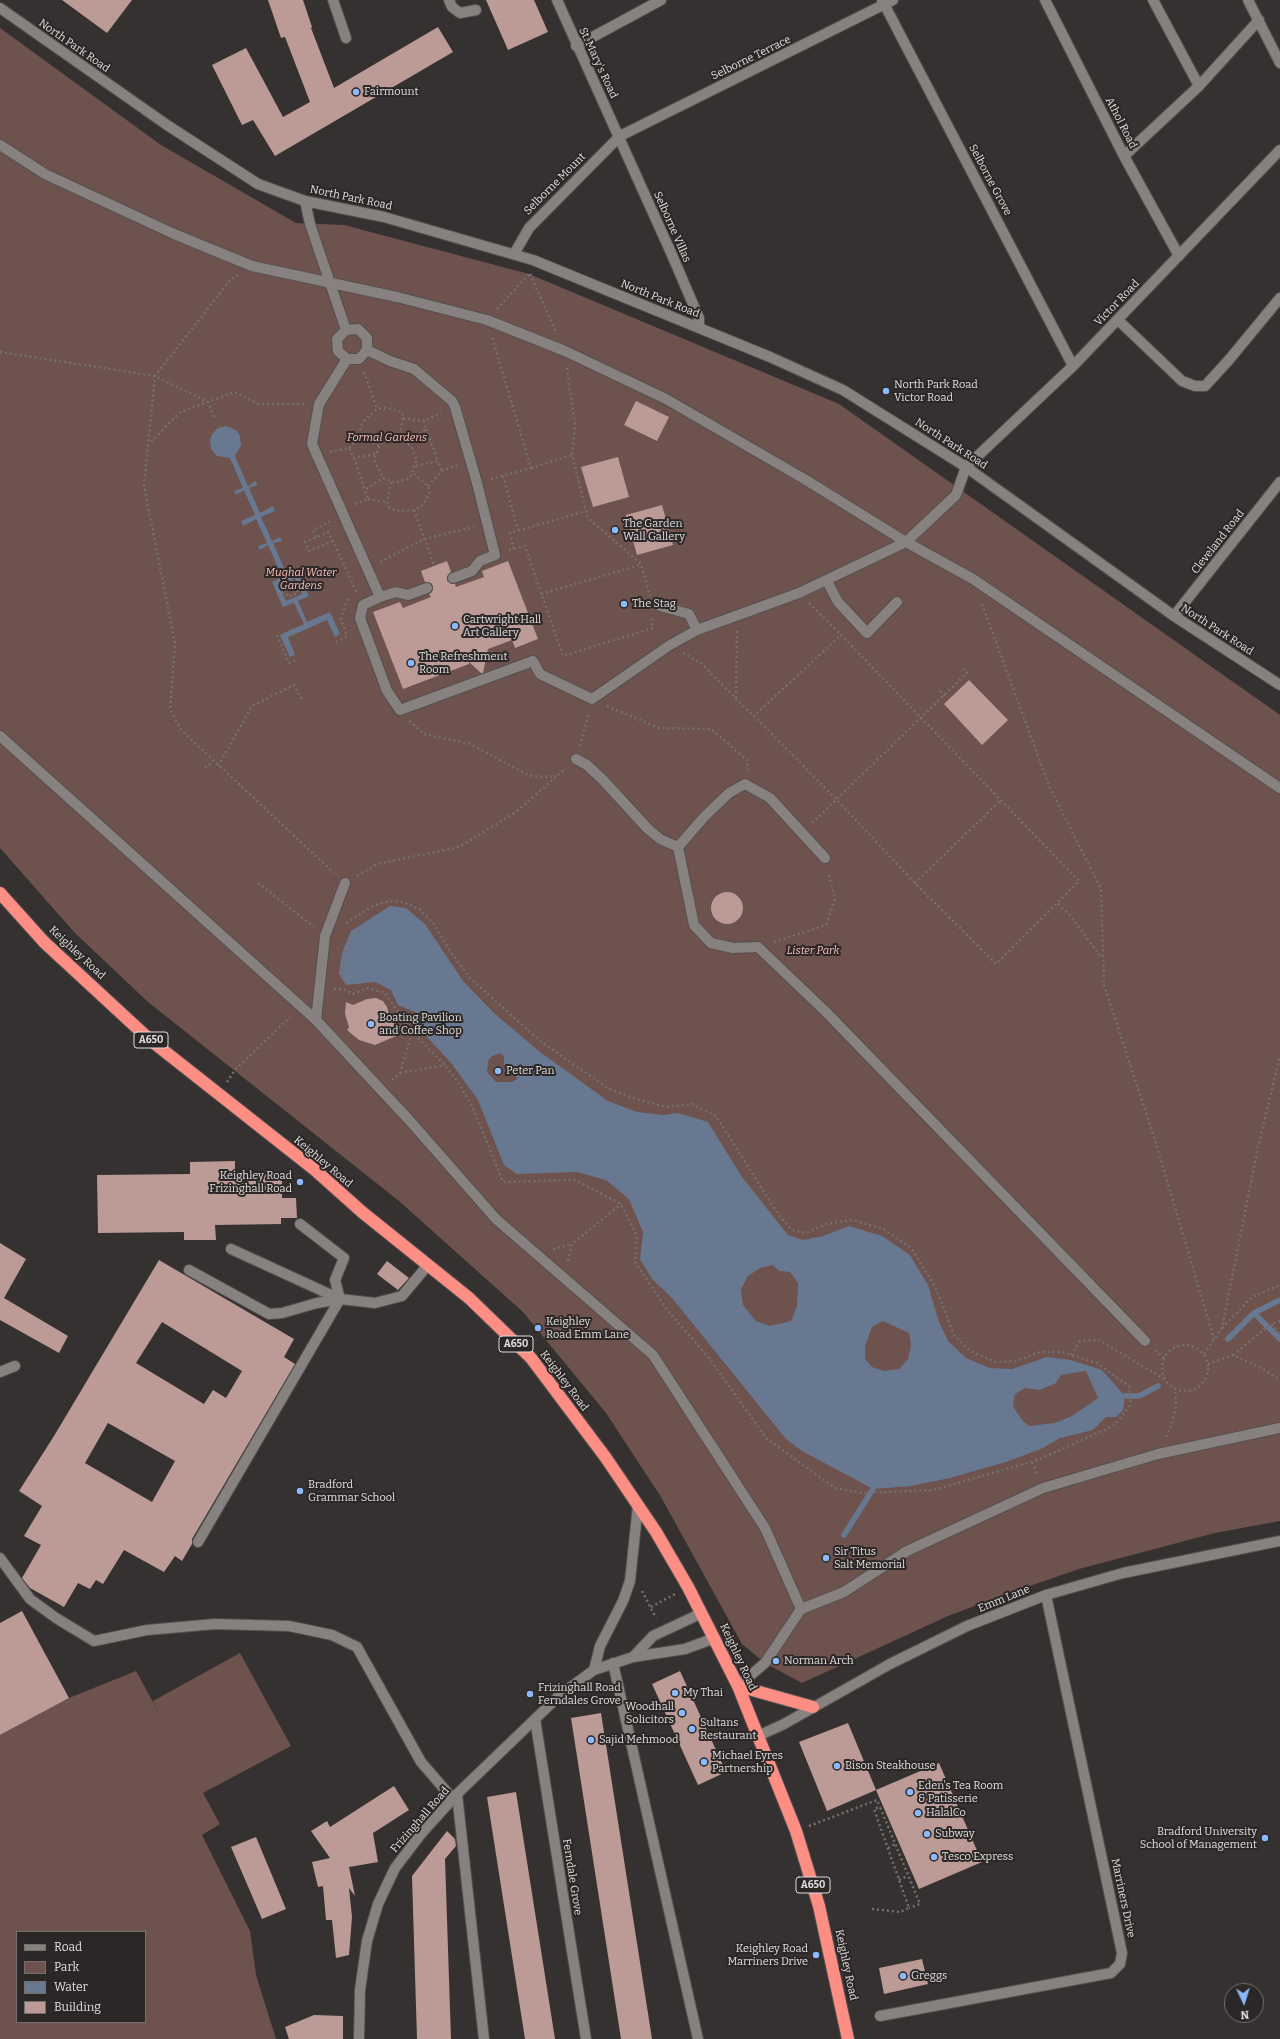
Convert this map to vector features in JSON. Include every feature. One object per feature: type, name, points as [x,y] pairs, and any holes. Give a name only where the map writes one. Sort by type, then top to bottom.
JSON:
[{"type":"highway","name":"Keighley Road","points":[[0,894],[44,942],[149,1039],[315,1170],[362,1212],[469,1298],[531,1358],[606,1458],[656,1532],[688,1587],[738,1686],[796,1831],[820,1906],[848,2039]]},
{"type":"highway","points":[[738,1686],[813,1707]]},
{"type":"street","points":[[333,0],[346,38]]},
{"type":"street","points":[[449,0],[452,7],[460,13],[476,10]]},
{"type":"street","name":"St. Mary's Road","points":[[556,0],[576,46],[620,136]]},
{"type":"street","points":[[576,46],[661,0]]},
{"type":"street","name":"Athol Road","points":[[1044,0],[1124,156],[1178,256]]},
{"type":"street","points":[[1153,0],[1199,86]]},
{"type":"street","points":[[1248,0],[1280,62]]},
{"type":"street","name":"Selborne Terrace","points":[[620,136],[887,2]]},
{"type":"street","name":"Selborne Grove","points":[[887,2],[1073,366]]},
{"type":"street","name":"North Park Road","points":[[0,8],[167,125],[258,184],[305,201],[384,217],[533,260],[699,328],[842,390],[966,467],[1174,616],[1280,685]]},
{"type":"street","points":[[1124,156],[1199,86],[1259,20]]},
{"type":"street","name":"Selborne Mount","points":[[514,254],[529,228],[620,136]]},
{"type":"street","name":"Selborne Villas","points":[[620,136],[699,318],[699,328]]},
{"type":"street","points":[[0,145],[45,174],[174,234],[252,266],[330,284],[397,296],[487,320],[565,351],[666,399],[806,480],[906,542],[973,579],[1280,788]]},
{"type":"street","name":"Victor Road","points":[[966,467],[1073,366],[1280,150]]},
{"type":"street","points":[[305,201],[310,224],[346,330]]},
{"type":"street","points":[[1118,320],[1182,381],[1195,386],[1205,386],[1228,361],[1280,298]]},
{"type":"street","points":[[358,329],[367,338],[367,350],[359,359],[347,359],[341,356],[336,345],[337,339],[346,330],[358,329]]},
{"type":"street","points":[[367,350],[390,361],[414,369],[452,401],[455,407],[477,483],[495,555],[480,561],[472,571],[453,578]]},
{"type":"street","points":[[347,359],[319,404],[312,444],[380,597]]},
{"type":"street","points":[[427,588],[408,595],[396,592],[380,597],[363,605],[360,618],[387,691],[400,710],[533,660],[540,674],[592,699],[670,645],[697,630],[799,593],[827,581],[906,542],[956,495],[966,467]]},
{"type":"street","name":"Cleveland Road","points":[[1174,616],[1280,482]]},
{"type":"street","points":[[827,581],[838,602],[868,633],[897,602]]},
{"type":"street","points":[[657,607],[689,614],[697,630]]},
{"type":"street","points":[[0,736],[316,1020],[381,1090],[496,1219],[563,1279],[653,1355],[765,1528],[801,1609]]},
{"type":"street","points":[[576,759],[587,765],[603,780],[648,829],[660,838],[678,847]]},
{"type":"street","points":[[678,847],[704,817],[729,793],[745,784],[770,798],[803,832],[825,858]]},
{"type":"street","points":[[678,847],[694,925],[711,943],[733,948],[758,948],[826,1012],[1146,1341]]},
{"type":"street","points":[[316,1020],[325,936],[345,883]]},
{"type":"street","points":[[198,1542],[340,1299],[335,1280],[344,1258],[300,1224]]},
{"type":"street","points":[[231,1249],[340,1299]]},
{"type":"street","points":[[190,1270],[269,1314],[282,1313],[317,1303],[340,1299],[375,1303],[402,1296],[428,1265]]},
{"type":"street","points":[[0,1372],[15,1366]]},
{"type":"street","points":[[738,1686],[765,1663],[801,1609],[844,1592],[907,1551],[1043,1488],[1158,1454],[1280,1428]]},
{"type":"street","points":[[594,1670],[600,1646],[623,1601],[630,1581],[638,1506]]},
{"type":"street","name":"Emm Lane","points":[[758,1736],[784,1724],[890,1664],[967,1626],[1046,1595],[1123,1572],[1280,1541]]},
{"type":"street","points":[[0,1558],[30,1599],[56,1618],[94,1641],[147,1630],[215,1624],[289,1626],[332,1635],[357,1647],[421,1762],[455,1797],[484,2039]]},
{"type":"street","name":"Marriners Drive","points":[[880,2016],[1111,1974],[1120,1964],[1122,1953],[1046,1595]]},
{"type":"street","name":"Frizinghall Road","points":[[633,1657],[653,1636],[702,1613]]},
{"type":"street","name":"Frizinghall Road","points":[[359,2039],[360,1990],[367,1941],[378,1904],[395,1868],[420,1834],[455,1797],[560,1695],[594,1670],[633,1657],[685,1649],[715,1638]]},
{"type":"street","points":[[613,1663],[698,2039]]},
{"type":"street","name":"Ferndale Grove","points":[[535,1719],[586,2039]]},
{"type":"path","points":[[530,468],[487,320],[530,274],[533,260]]},
{"type":"path","points":[[252,266],[231,279],[155,376],[144,485],[174,644],[170,709],[182,731],[345,883],[377,864],[459,846],[516,812],[576,759],[592,699],[659,728],[711,729],[748,761],[745,784]]},
{"type":"path","points":[[495,555],[525,546],[563,656],[653,628],[650,610],[657,607],[641,564],[588,518],[572,456],[575,425],[565,351],[530,274]]},
{"type":"path","points":[[0,352],[155,376],[208,402],[214,417]]},
{"type":"path","points":[[359,359],[377,409]]},
{"type":"path","points":[[149,444],[180,412],[235,392],[258,404],[319,404]]},
{"type":"path","points":[[403,418],[424,421],[455,407]]},
{"type":"path","points":[[379,446],[362,434],[360,428],[363,422],[377,409],[387,408],[402,412],[403,418],[400,439]]},
{"type":"path","points":[[424,421],[442,471]]},
{"type":"path","points":[[407,443],[426,430]]},
{"type":"path","points":[[317,455],[349,448],[362,434]]},
{"type":"path","points":[[396,438],[407,443],[411,446],[417,460],[416,466],[410,478],[395,483],[383,478],[374,459],[381,443],[396,438]]},
{"type":"path","points":[[349,448],[368,499]]},
{"type":"path","points":[[354,458],[376,454]]},
{"type":"path","points":[[477,483],[572,456]]},
{"type":"path","points":[[416,466],[438,461]]},
{"type":"path","points":[[428,486],[442,471],[471,461]]},
{"type":"path","points":[[391,482],[387,502],[389,507],[396,511],[414,510],[427,499],[430,492],[428,486],[413,473]]},
{"type":"path","points":[[503,476],[518,530]]},
{"type":"path","points":[[365,490],[383,478]]},
{"type":"path","points":[[316,537],[313,530],[342,512],[368,499],[387,502]]},
{"type":"path","points":[[414,510],[434,565]]},
{"type":"path","points":[[514,549],[510,533],[586,511]]},
{"type":"path","points":[[367,568],[424,539],[488,524]]},
{"type":"path","points":[[333,541],[308,552],[305,542],[328,532],[333,541],[356,592],[348,599],[342,613],[342,625],[347,636],[336,642]]},
{"type":"path","points":[[541,594],[641,564]]},
{"type":"path","points":[[973,579],[1049,786],[1101,888],[1104,986],[1154,1137],[1214,1339]]},
{"type":"path","points":[[293,581],[297,586],[298,593],[288,597],[284,592],[283,586],[293,581]]},
{"type":"path","points":[[297,586],[304,583]]},
{"type":"path","points":[[277,595],[284,592]]},
{"type":"path","points":[[670,645],[702,664],[837,800],[915,883],[996,964],[1058,904],[1079,881],[799,593]]},
{"type":"path","points":[[319,616],[322,623]]},
{"type":"path","points":[[736,698],[737,616]]},
{"type":"path","points":[[291,629],[294,635]]},
{"type":"path","points":[[277,635],[289,663],[298,659]]},
{"type":"path","points":[[754,716],[841,635]]},
{"type":"path","points":[[803,832],[967,673],[963,669]]},
{"type":"path","points":[[218,766],[252,706],[294,685],[301,698],[303,697]]},
{"type":"path","points":[[940,691],[944,696]]},
{"type":"path","points":[[400,710],[410,722],[424,734],[470,744],[528,775],[542,777],[557,776]]},
{"type":"path","points":[[205,768],[213,760]]},
{"type":"path","points":[[915,883],[1000,801]]},
{"type":"path","points":[[758,948],[826,925],[835,899],[825,858]]},
{"type":"path","points":[[258,883],[325,936],[373,906],[389,901],[403,902],[419,909],[434,924],[448,948],[470,978],[540,1041],[590,1076],[609,1089],[636,1099],[666,1106],[692,1104],[716,1116],[778,1214],[792,1230],[806,1233],[826,1224],[852,1220],[883,1229],[911,1248],[935,1286],[954,1335],[970,1351],[995,1362],[1016,1361],[1040,1352],[1062,1352],[1097,1363],[1129,1386],[1131,1394],[1130,1405],[1115,1425],[1038,1460],[932,1490],[862,1493],[835,1488],[766,1438],[709,1358],[668,1311],[635,1262],[637,1236],[621,1204],[575,1180],[503,1182],[473,1108],[445,1065],[412,1032],[385,993],[367,988],[353,994],[343,989],[319,988]]},
{"type":"path","points":[[1058,904],[1069,914],[1102,959]]},
{"type":"path","points":[[341,976],[351,938],[361,930]]},
{"type":"path","points":[[228,1080],[235,1070],[301,1006]]},
{"type":"path","points":[[400,1073],[412,1032]]},
{"type":"path","points":[[1222,1328],[1258,1147],[1280,1056]]},
{"type":"path","points":[[381,1090],[400,1073],[445,1065]]},
{"type":"path","points":[[563,1279],[572,1244],[621,1204]]},
{"type":"path","points":[[1204,1354],[1222,1328],[1252,1297],[1280,1285]]},
{"type":"path","points":[[1208,1364],[1233,1355],[1269,1326],[1280,1322]]},
{"type":"path","points":[[1269,1326],[1280,1334]]},
{"type":"path","points":[[1071,1355],[1080,1342],[1100,1340],[1164,1378],[1175,1389],[1189,1391],[1202,1384],[1208,1371],[1208,1364],[1204,1354],[1191,1346],[1175,1347],[1164,1358],[1162,1365],[1164,1378]]},
{"type":"path","points":[[1233,1355],[1263,1369],[1280,1380]]},
{"type":"path","points":[[1158,1454],[1171,1427],[1176,1406],[1175,1389]]},
{"type":"path","points":[[651,1607],[688,1587]]},
{"type":"path","points":[[796,1831],[877,1800],[920,1904],[900,1912],[872,1909]]},
{"type":"path","points":[[880,1807],[874,1809],[909,1908]]},
{"type":"path","points":[[888,1848],[895,1844]]},
{"type":"path","points":[[899,1880],[908,1876]]},
{"type":"green space","name":"Lister Park","points":[[0,28],[161,145],[296,223],[344,225],[529,274],[839,404],[1280,715],[1280,1521],[1215,1533],[1079,1569],[948,1616],[802,1683],[765,1663],[742,1644],[661,1497],[606,1413],[523,1312],[399,1201],[148,1002],[75,933],[0,848]]},
{"type":"green space","points":[[240,1653],[291,1746],[203,1793],[220,1824],[202,1835],[250,1931],[256,1975],[276,2039],[0,2039],[0,1735],[69,1698],[136,1671],[159,1713],[153,1701]]},
{"type":"water","points":[[226,426],[236,430],[240,436],[241,445],[235,456],[248,486],[256,481],[257,485],[249,488],[260,513],[273,506],[275,511],[261,517],[272,541],[280,537],[282,541],[273,543],[287,575],[297,571],[309,596],[298,601],[307,622],[330,612],[340,634],[335,637],[327,620],[288,637],[295,655],[290,657],[280,635],[304,624],[294,603],[283,607],[272,582],[282,577],[268,545],[260,550],[258,546],[267,543],[256,519],[243,526],[241,521],[255,515],[244,490],[236,495],[234,491],[243,488],[230,458],[217,456],[211,449],[210,440],[212,434],[218,428]],"holes":[[[295,578],[302,594],[286,601],[279,585]]]},
{"type":"water","points":[[390,906],[406,908],[425,924],[463,981],[494,1013],[540,1052],[608,1101],[637,1112],[663,1115],[678,1113],[708,1122],[742,1177],[788,1235],[803,1240],[823,1236],[849,1226],[882,1236],[910,1255],[928,1285],[939,1322],[948,1341],[966,1358],[990,1368],[1012,1369],[1047,1357],[1070,1360],[1102,1370],[1125,1396],[1123,1410],[1116,1417],[1106,1417],[1093,1430],[1060,1438],[1043,1448],[1006,1462],[950,1478],[911,1486],[873,1489],[802,1451],[786,1439],[672,1298],[652,1279],[640,1259],[643,1232],[629,1199],[606,1180],[577,1172],[517,1174],[504,1165],[478,1100],[452,1064],[415,1024],[417,1013],[398,1005],[391,990],[375,982],[346,985],[339,974],[342,953],[351,931]],"holes":[[[500,1053],[504,1056],[504,1065],[507,1071],[515,1072],[517,1079],[512,1082],[496,1082],[487,1072],[488,1061],[492,1056]],[[773,1265],[779,1271],[790,1272],[798,1283],[797,1306],[791,1321],[770,1326],[756,1321],[743,1305],[741,1289],[748,1276],[760,1268]],[[883,1321],[909,1333],[911,1345],[908,1359],[899,1369],[884,1371],[872,1367],[865,1359],[865,1346],[872,1327]],[[1086,1371],[1098,1398],[1072,1416],[1055,1423],[1029,1426],[1022,1420],[1013,1406],[1015,1394],[1025,1388],[1040,1390],[1056,1383],[1061,1375]]]},
{"type":"building","points":[[62,0],[132,0],[107,33]]},
{"type":"building","points":[[268,0],[303,0],[312,27],[311,28],[334,88],[438,27],[453,52],[275,156],[253,120],[242,125],[212,65],[246,48],[283,117],[310,102],[285,37],[281,38]]},
{"type":"building","points":[[486,0],[534,0],[548,32],[508,50]]},
{"type":"building","points":[[636,401],[669,417],[657,441],[624,425]]},
{"type":"building","points":[[618,457],[629,497],[593,507],[581,467]]},
{"type":"building","points":[[662,505],[673,545],[637,555],[626,515]]},
{"type":"building","name":"Cartwright Hall Art Gallery","points":[[447,561],[451,572],[447,577],[447,581],[455,584],[456,587],[484,577],[482,571],[508,561],[538,639],[515,648],[512,640],[488,649],[483,673],[481,673],[469,662],[469,664],[403,689],[373,612],[400,602],[403,608],[431,597],[429,594],[432,592],[433,586],[431,583],[425,582],[421,571]]},
{"type":"building","points":[[969,680],[1008,720],[982,745],[944,704]]},
{"type":"building","points":[[727,892],[733,893],[740,899],[743,908],[742,914],[736,921],[727,924],[721,923],[714,917],[711,908],[712,902],[718,895]]},
{"type":"building","name":"Boating Pavilion and Coffee Shop","points":[[376,998],[383,1001],[387,1007],[391,1022],[401,1027],[396,1036],[375,1045],[359,1040],[347,1030],[349,1027],[345,1014],[346,1002],[353,1005],[367,999]]},
{"type":"building","points":[[235,1161],[235,1173],[282,1173],[282,1198],[296,1198],[297,1218],[281,1218],[281,1224],[215,1225],[216,1240],[184,1240],[184,1232],[98,1233],[97,1175],[190,1174],[190,1162]]},
{"type":"building","points":[[0,1243],[26,1259],[4,1298],[68,1336],[59,1353],[0,1320]]},
{"type":"building","points":[[159,1260],[294,1339],[284,1357],[295,1364],[192,1539],[192,1544],[182,1561],[175,1556],[164,1572],[124,1550],[103,1584],[96,1580],[90,1589],[78,1583],[64,1607],[30,1588],[22,1578],[41,1545],[24,1536],[42,1506],[19,1491],[54,1436]],"holes":[[[162,1322],[242,1371],[226,1398],[213,1390],[204,1404],[136,1363]],[[108,1423],[175,1461],[152,1502],[85,1463]]]},
{"type":"building","points":[[387,1261],[409,1278],[398,1290],[377,1274]]},
{"type":"building","points":[[22,1611],[69,1698],[0,1735],[0,1623]]},
{"type":"building","points":[[680,1671],[726,1772],[698,1785],[652,1684]]},
{"type":"building","points":[[601,1713],[652,2039],[621,2039],[571,1718]]},
{"type":"building","name":"Bison Steakhouse","points":[[848,1723],[876,1790],[827,1811],[799,1742]]},
{"type":"building","points":[[939,1763],[982,1862],[919,1889],[876,1790]]},
{"type":"building","points":[[394,1786],[409,1810],[373,1833],[378,1862],[349,1867],[355,1896],[349,1888],[352,1917],[349,1955],[336,1958],[332,1920],[326,1920],[323,1886],[318,1887],[312,1862],[330,1858],[311,1831],[327,1821],[330,1827]]},
{"type":"building","points":[[516,1792],[555,2039],[525,2039],[487,1797]]},
{"type":"building","points":[[447,1831],[455,1839],[456,1846],[445,1859],[451,2039],[417,2039],[412,1876]]},
{"type":"building","points":[[256,1837],[286,1909],[262,1919],[231,1847]]},
{"type":"building","name":"Greggs","points":[[922,1959],[928,1984],[884,1994],[879,1968]]},
{"type":"building","points":[[314,2015],[343,2016],[343,2039],[289,2039],[285,2027]]},
{"type":"waterway","points":[[1228,1339],[1254,1313],[1280,1300]]},
{"type":"waterway","points":[[1254,1313],[1280,1339]]},
{"type":"waterway","points":[[1125,1396],[1139,1396],[1158,1386]]},
{"type":"waterway","points":[[844,1535],[873,1489]]},
{"type":"place","name":"Fairmount","points":[[356,92]]},
{"type":"place","name":"North Park Road Victor Road","points":[[886,391]]},
{"type":"place","name":"The Garden Wall Gallery","points":[[615,530]]},
{"type":"place","name":"The Stag","points":[[624,604]]},
{"type":"place","name":"Cartwright Hall Art Gallery","points":[[455,626]]},
{"type":"place","name":"The Refreshment Room","points":[[411,663]]},
{"type":"place","name":"Boating Pavilion and Coffee Shop","points":[[371,1024]]},
{"type":"place","name":"Peter Pan","points":[[498,1071]]},
{"type":"place","name":"Keighley Road Frizinghall Road","points":[[300,1182]]},
{"type":"place","name":"Keighley Road Emm Lane","points":[[538,1328]]},
{"type":"place","name":"Bradford Grammar School","points":[[300,1491]]},
{"type":"place","name":"Sir Titus Salt Memorial","points":[[826,1558]]},
{"type":"place","name":"Norman Arch","points":[[776,1661]]},
{"type":"place","name":"My Thai","points":[[675,1693]]},
{"type":"place","name":"Frizinghall Road Ferndales Grove","points":[[530,1694]]},
{"type":"place","name":"Woodhall Solicitors","points":[[682,1713]]},
{"type":"place","name":"Sultans Restaurant","points":[[692,1729]]},
{"type":"place","name":"Sajid Mehmood","points":[[591,1740]]},
{"type":"place","name":"Michael Eyres Partnership","points":[[704,1762]]},
{"type":"place","name":"Bison Steakhouse","points":[[837,1766]]},
{"type":"place","name":"Eden's Tea Room & Patisserie","points":[[910,1792]]},
{"type":"place","name":"HalalCo","points":[[918,1813]]},
{"type":"place","name":"Subway","points":[[927,1834]]},
{"type":"place","name":"Bradford University School of Management","points":[[1265,1838]]},
{"type":"place","name":"Tesco Express","points":[[934,1857]]},
{"type":"place","name":"Keighley Road Marriners Drive","points":[[816,1955]]},
{"type":"place","name":"Greggs","points":[[903,1976]]},
{"type":"park label","name":"Formal Gardens","points":[[387,438]]},
{"type":"park label","name":"Mughal Water Gardens","points":[[301,579]]}]
